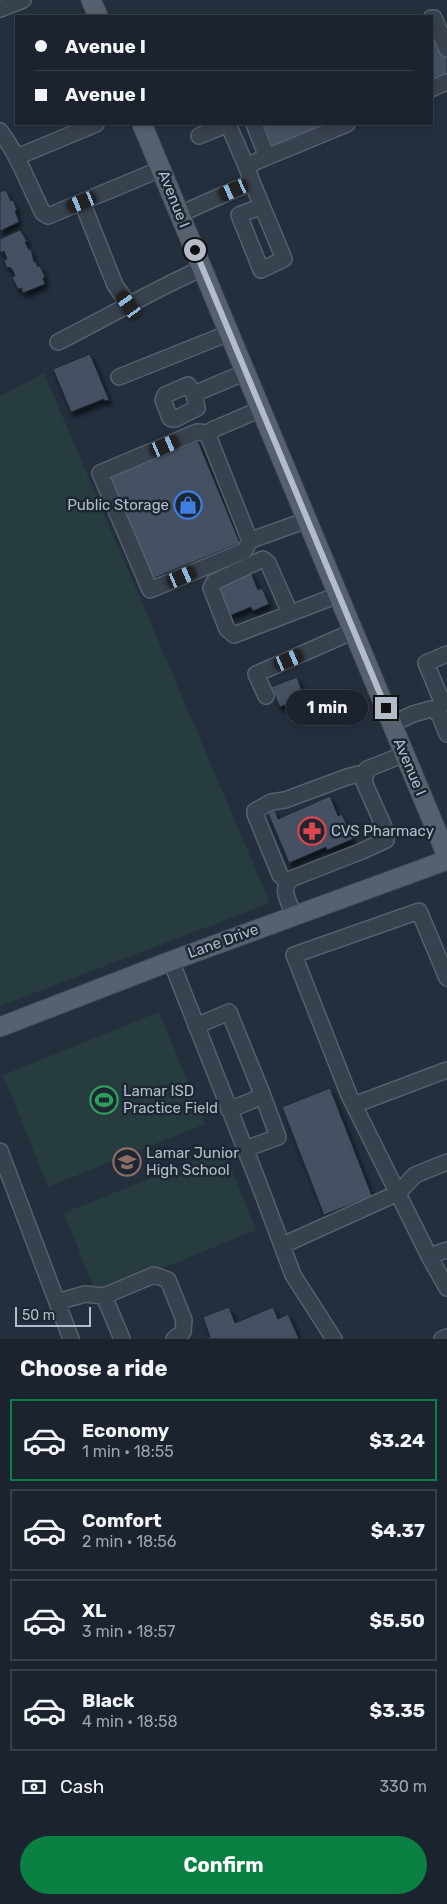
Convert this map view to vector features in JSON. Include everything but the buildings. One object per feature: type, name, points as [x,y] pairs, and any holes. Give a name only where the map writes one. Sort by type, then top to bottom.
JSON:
[{"type":"main road","points":[[91,0],[98,15]]},
{"type":"main road","name":"Avenue I","points":[[142,125],[447,858]]},
{"type":"main road","name":"Lane Drive","points":[[0,1027],[447,858]]},
{"type":"street","points":[[0,9],[23,0]]},
{"type":"street","points":[[433,18],[447,49]]},
{"type":"street","points":[[433,88],[447,82]]},
{"type":"street","points":[[17,157],[94,125]]},
{"type":"street","points":[[199,136],[226,125]]},
{"type":"street","points":[[228,125],[262,206]]},
{"type":"street","points":[[254,125],[267,157]]},
{"type":"street","points":[[180,214],[250,175],[267,157],[345,125]]},
{"type":"street","points":[[0,131],[13,149],[43,213],[48,216],[161,169]]},
{"type":"street","points":[[82,202],[115,286],[129,305]]},
{"type":"street","points":[[58,342],[168,283],[202,268]]},
{"type":"street","points":[[119,377],[229,332]]},
{"type":"street","points":[[194,394],[246,372]]},
{"type":"street","points":[[261,409],[212,430],[209,438],[248,536],[254,539],[307,520]]},
{"type":"street","points":[[210,433],[197,432],[100,473],[150,590],[244,551],[252,538]]},
{"type":"street","points":[[290,613],[268,563],[263,559],[214,582],[211,588],[227,629],[234,635],[338,595]]},
{"type":"street","points":[[266,696],[256,674],[354,631]]},
{"type":"street","points":[[446,730],[438,714],[441,705],[426,662],[447,654]]},
{"type":"street","points":[[392,724],[413,714],[441,705]]},
{"type":"street","points":[[294,915],[286,892],[285,886],[287,882],[386,840],[384,827],[364,782],[364,776],[367,769],[405,754]]},
{"type":"street","points":[[287,882],[280,875],[255,811],[271,802],[285,800],[347,777],[358,774],[364,776]]},
{"type":"street","points":[[447,978],[419,911],[294,955],[354,1105],[429,1256],[447,1288]]},
{"type":"street","points":[[171,961],[283,1245],[293,1275],[334,1339]]},
{"type":"street","points":[[196,1026],[229,1012],[263,1096],[278,1137],[245,1149]]},
{"type":"street","points":[[354,1105],[447,1070]]},
{"type":"street","points":[[229,1110],[263,1096]]},
{"type":"street","points":[[0,1151],[71,1339]]},
{"type":"street","points":[[283,1245],[398,1193],[415,1175],[447,1162]]},
{"type":"street","points":[[429,1256],[447,1250]]},
{"type":"street","points":[[57,1302],[85,1294],[104,1296],[154,1275],[168,1280],[184,1320],[183,1332],[174,1339]]},
{"type":"street","points":[[104,1296],[122,1339]]},
{"type":"street","points":[[442,1339],[447,1337]]},
{"type":"green space","points":[[44,373],[270,903],[0,1006],[0,396]]},
{"type":"green space","name":"Lamar ISD Practice Field","points":[[159,1012],[205,1124],[48,1187],[3,1075]]},
{"type":"green space","name":"Lamar ISD Practice Field","points":[[223,1149],[256,1230],[97,1295],[64,1213]]},
{"type":"place","name":"Public Storage","points":[[188,505]]},
{"type":"place","name":"CVS Pharmacy","points":[[312,831]]},
{"type":"place","name":"Lamar ISD Practice Field","points":[[104,1100]]},
{"type":"place","name":"Lamar Junior High School","points":[[127,1162]]},
{"type":"route","points":[[195,250],[386,708]]}]
